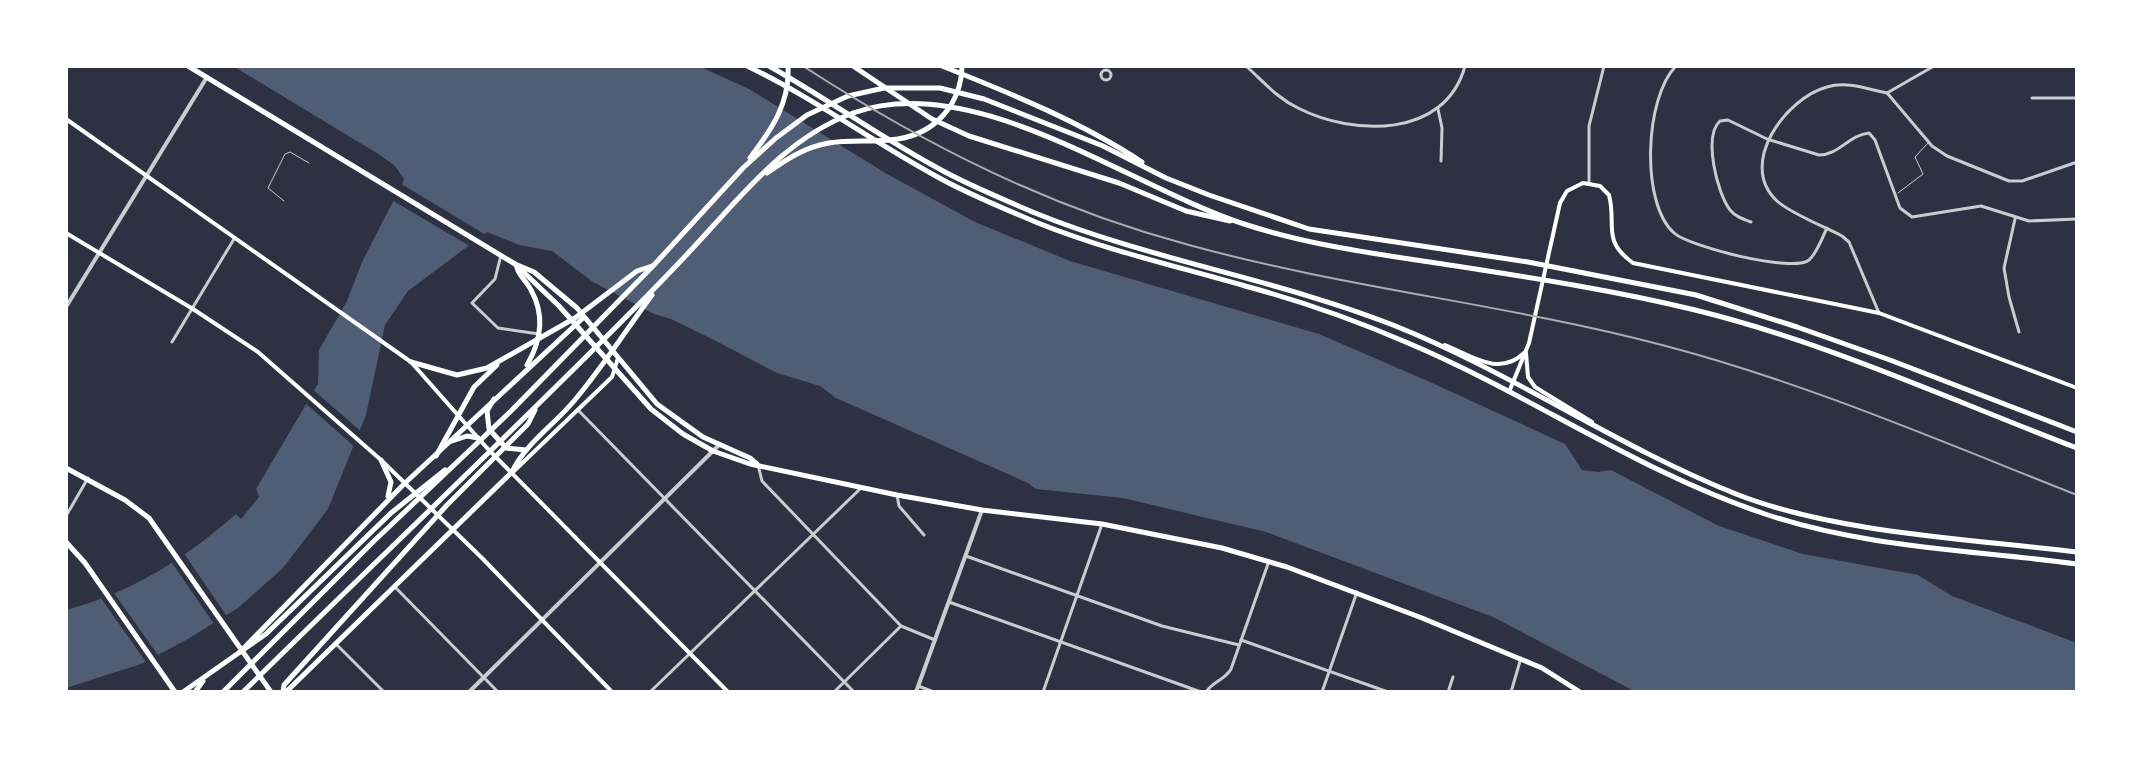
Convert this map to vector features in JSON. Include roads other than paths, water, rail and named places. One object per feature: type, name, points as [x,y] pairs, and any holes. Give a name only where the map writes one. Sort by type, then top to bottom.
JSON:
[{"type":"main road","points":[[188,66],[515,264],[534,272],[584,317],[657,404],[694,432],[750,458],[758,465]]},
{"type":"main road","points":[[747,66],[811,100],[935,176],[1029,219],[1128,253],[1347,318],[1411,344],[1664,471],[1763,514],[1806,527],[1871,540],[2077,564]]},
{"type":"main road","points":[[769,66],[945,172],[1032,212],[1143,249],[1332,304],[1499,366],[1512,363],[1526,351]]},
{"type":"main road","points":[[223,692],[653,266],[743,168],[774,125],[782,108],[787,91],[788,66]]},
{"type":"main road","points":[[853,66],[932,119],[986,143],[1119,183],[1186,211],[1311,242],[1526,277],[1696,311],[1793,340],[2077,448]]},
{"type":"main road","points":[[942,66],[988,84],[1113,144],[1166,178]]},
{"type":"main road","points":[[753,183],[789,158],[814,147],[847,141],[895,140],[923,131],[945,115],[956,98],[962,66]]},
{"type":"main road","points":[[743,168],[799,120],[848,96],[884,88],[940,88],[984,99],[1077,135],[1166,178],[1251,211],[1309,229],[1528,262],[1696,295],[1890,360],[2077,432]]},
{"type":"main road","points":[[243,692],[538,406],[664,279],[753,183],[798,141],[836,120],[877,106],[937,104],[1025,127],[1243,224]]},
{"type":"main road","points":[[66,119],[411,362],[478,438],[728,692]]},
{"type":"main road","points":[[1509,392],[1526,351],[1560,203],[1571,188],[1589,183],[1600,186],[1609,195],[1612,239],[1619,251],[1633,263],[1879,313],[2077,388]]},
{"type":"main road","points":[[66,233],[258,352],[381,460],[453,529],[612,692]]},
{"type":"main road","points":[[515,264],[576,325],[659,417],[683,434],[736,461],[982,510],[1102,524],[1186,539],[1269,561],[1357,592],[1521,658],[1580,692]]},
{"type":"main road","points":[[515,264],[536,301],[540,334],[520,376]]},
{"type":"main road","points":[[411,362],[457,375],[475,373],[575,318],[637,271],[653,266]]},
{"type":"main road","points":[[512,472],[526,450],[559,418],[590,381],[664,279]]},
{"type":"main road","points":[[240,652],[383,504],[584,317]]},
{"type":"main road","points":[[1432,342],[1737,494],[1879,528],[2077,552]]},
{"type":"main road","points":[[1526,351],[1528,377],[1535,387],[1595,424]]},
{"type":"main road","points":[[284,692],[612,377],[618,358]]},
{"type":"main road","points":[[436,456],[479,380],[504,359]]},
{"type":"main road","points":[[494,399],[487,411],[489,429],[506,448],[526,450]]},
{"type":"main road","points":[[284,692],[284,685],[447,505],[528,424],[538,406]]},
{"type":"main road","points":[[450,442],[467,436],[478,438]]},
{"type":"main road","points":[[183,692],[266,634],[391,513],[473,447]]},
{"type":"main road","points":[[381,460],[392,486],[383,504]]},
{"type":"main road","points":[[66,468],[138,508],[164,538],[240,652],[270,691]]},
{"type":"main road","points":[[66,542],[90,570],[175,692]]},
{"type":"main road","points":[[195,692],[206,677]]},
{"type":"street","points":[[1096,66],[1102,71]]},
{"type":"street","points":[[1246,66],[1273,94],[1299,109],[1331,121],[1365,127],[1389,127],[1438,109],[1453,90],[1465,66]]},
{"type":"street","points":[[1589,183],[1589,126],[1604,66]]},
{"type":"street","points":[[1676,66],[1665,80],[1652,122],[1650,148],[1651,172],[1659,207],[1673,232],[1686,242],[1709,250],[1782,265],[1799,265],[1809,260],[1827,228]]},
{"type":"street","points":[[1887,93],[1934,66]]},
{"type":"street","points":[[66,307],[207,77]]},
{"type":"street","points":[[1879,313],[1854,249],[1842,236],[1778,202],[1766,186],[1761,156],[1767,139],[1810,94],[1826,87],[1848,84],[1887,93],[1928,142],[1947,156],[2009,181],[2022,181],[2077,162]]},
{"type":"street","points":[[2032,98],[2077,98]]},
{"type":"street","points":[[1438,109],[1442,128],[1441,161]]},
{"type":"street","points":[[1751,222],[1738,217],[1728,207],[1719,186],[1713,132],[1716,123],[1728,120],[1804,152],[1828,155],[1860,134],[1869,133],[1875,140],[1900,208],[1912,217],[1981,206],[2015,219],[2077,219]]},
{"type":"street","points":[[2015,219],[2004,268],[2019,332]]},
{"type":"street","points":[[172,342],[234,239]]},
{"type":"street","points":[[501,255],[495,279],[472,303],[498,328],[540,334]]},
{"type":"street","points":[[578,410],[854,692]]},
{"type":"street","points":[[469,692],[719,445]]},
{"type":"street","points":[[758,465],[762,481],[901,626],[935,640]]},
{"type":"street","points":[[66,516],[88,478]]},
{"type":"street","points":[[650,692],[861,487]]},
{"type":"street","points":[[897,495],[899,506],[924,535]]},
{"type":"street","points":[[934,692],[917,689],[982,510]]},
{"type":"street","points":[[1043,692],[1102,524]]},
{"type":"street","points":[[966,556],[1165,626],[1240,642],[1388,692]]},
{"type":"street","points":[[949,602],[1188,690],[1203,692],[1229,673],[1269,561]]},
{"type":"street","points":[[394,586],[498,692]]},
{"type":"street","points":[[1322,692],[1357,592]]},
{"type":"street","points":[[834,692],[901,626]]},
{"type":"street","points":[[336,644],[384,692]]},
{"type":"street","points":[[1511,692],[1521,658]]},
{"type":"street","points":[[1448,692],[1453,677]]},
{"type":"lane","points":[[1896,194],[1923,174],[1915,157],[1928,142]]},
{"type":"lane","points":[[284,201],[268,188],[285,154],[290,152],[309,163]]},
{"type":"water","points":[[233,66],[703,68],[749,89],[887,174],[975,222],[1070,261],[1319,334],[1565,444],[1582,470],[1611,470],[1719,526],[1803,554],[1918,575],[1952,596],[2077,643],[2077,692],[1636,692],[1493,617],[1266,532],[1123,498],[1036,489],[836,398],[820,386],[777,373],[671,319],[654,314],[593,282],[552,251],[519,245],[487,232],[408,291],[385,325],[366,415],[328,509],[283,568],[238,608],[188,639],[141,664],[66,688],[66,610],[113,594],[157,572],[236,514],[241,519],[259,497],[256,489],[318,384],[319,350],[347,301],[362,262],[404,179],[395,166],[380,155]]},
{"type":"railway","points":[[803,66],[895,122],[989,171],[1137,230],[1307,273],[1544,318],[1662,345],[1767,376],[2077,495]]}]
